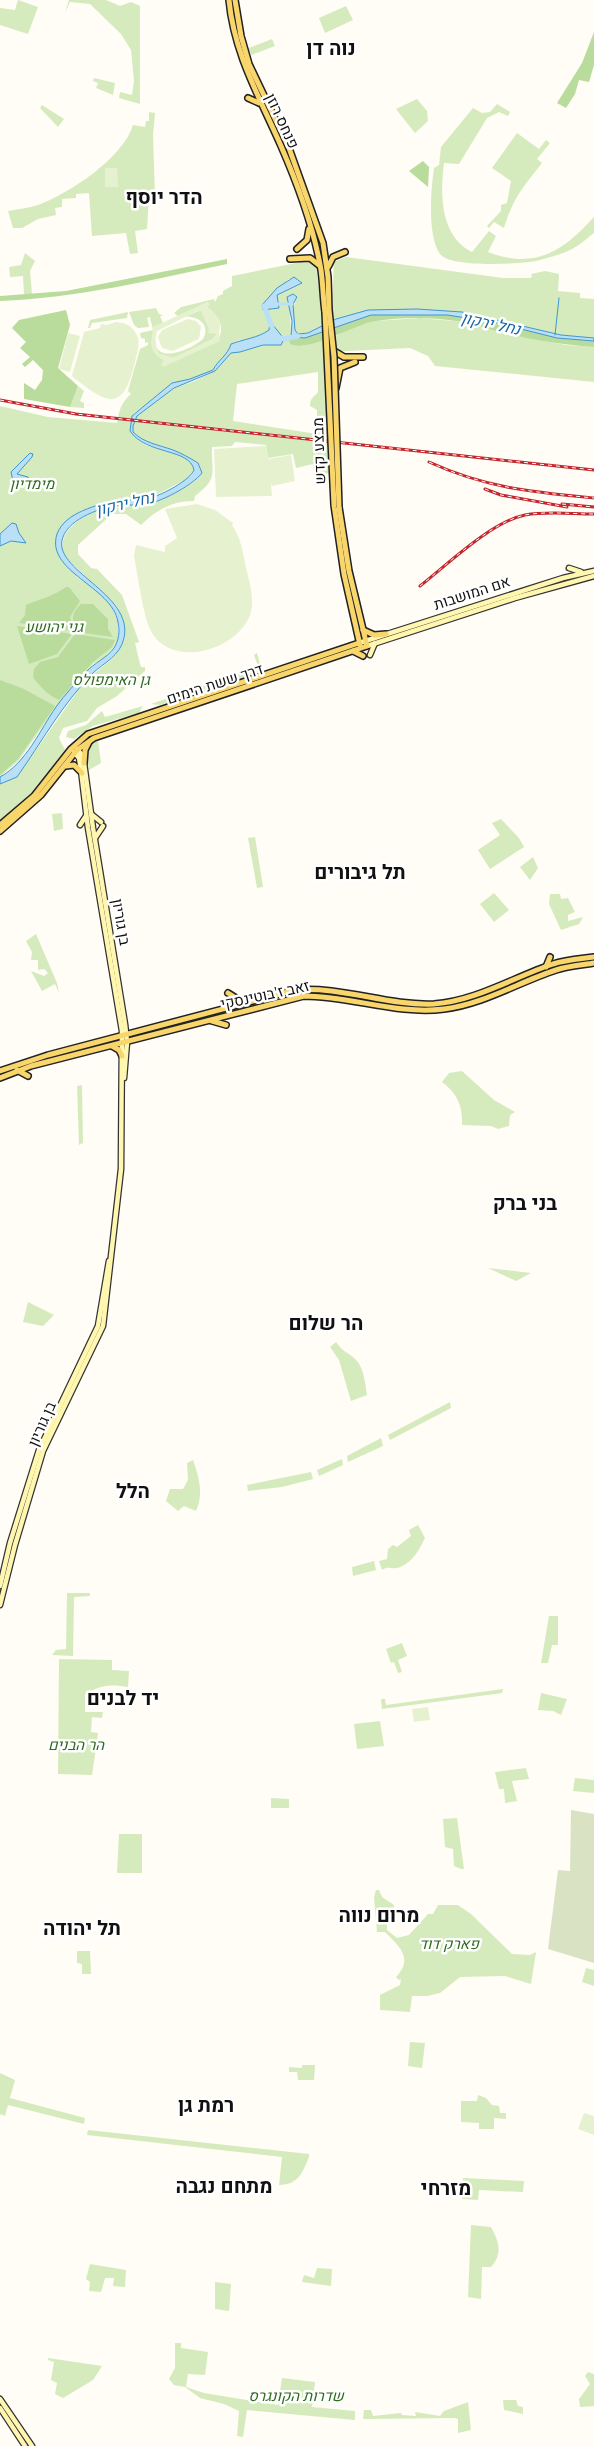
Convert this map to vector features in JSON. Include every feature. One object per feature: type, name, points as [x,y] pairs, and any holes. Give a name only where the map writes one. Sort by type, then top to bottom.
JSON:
[{"type":"main road","name":"פנחס רוזן","points":[[229,0],[240,55],[260,104],[282,147],[310,226],[317,252]]},
{"type":"main road","name":"פנחס רוזן","points":[[235,0],[241,36],[250,64],[289,148],[325,251]]},
{"type":"main road","points":[[248,98],[260,104]]},
{"type":"main road","points":[[297,249],[307,240],[310,226]]},
{"type":"main road","name":"מבצע קדש","points":[[325,251],[328,270],[327,311],[333,487],[356,633],[360,645]]},
{"type":"main road","name":"מבצע קדש","points":[[317,252],[334,351],[340,534],[366,643]]},
{"type":"main road","points":[[328,270],[333,257],[345,252]]},
{"type":"main road","points":[[290,259],[313,258],[320,267]]},
{"type":"main road","points":[[334,351],[340,356],[363,357]]},
{"type":"main road","points":[[334,393],[340,368],[355,362]]},
{"type":"main road","points":[[569,568],[576,572],[585,573]]},
{"type":"main road","name":"אם המושבות","points":[[366,643],[386,634],[594,571]]},
{"type":"main road","name":"אם המושבות","points":[[366,643],[375,643],[565,583],[594,576]]},
{"type":"main road","points":[[363,630],[374,635],[386,634]]},
{"type":"main road","points":[[356,633],[351,648],[363,656]]},
{"type":"main road","name":"דרך ששת הימים","points":[[74,749],[89,740],[366,643]]},
{"type":"main road","points":[[370,655],[375,643]]},
{"type":"main road","name":"דרך ששת הימים","points":[[74,749],[88,734],[100,729],[268,672],[351,648]]},
{"type":"main road","points":[[84,763],[85,750],[89,740]]},
{"type":"main road","points":[[0,830],[41,794],[63,768],[74,749]]},
{"type":"main road","points":[[0,825],[34,796],[74,749]]},
{"type":"main road","name":"בן גוריון","points":[[0,1605],[15,1545],[43,1451],[103,1326],[121,1168],[124,1035],[115,958],[89,815],[84,763],[74,749]]},
{"type":"main road","name":"בן גוריון","points":[[74,749],[79,758],[82,773],[124,1035]]},
{"type":"main road","points":[[63,768],[74,765],[82,773]]},
{"type":"main road","points":[[80,825],[89,815],[102,824],[94,839]]},
{"type":"main road","points":[[115,958],[120,949]]},
{"type":"main road","name":"זאב ז'בוטינסקי","points":[[0,1071],[20,1063],[244,1003],[308,989],[410,1003],[446,1002],[479,993],[560,962],[594,956]]},
{"type":"main road","points":[[546,967],[550,957]]},
{"type":"main road","name":"זאב ז'בוטינסקי","points":[[0,1078],[31,1066],[304,996],[325,996],[406,1010],[447,1009],[473,1002],[557,970],[594,963]]},
{"type":"main road","points":[[228,993],[244,1003]]},
{"type":"main road","points":[[206,1021],[217,1021],[226,1025]]},
{"type":"main road","name":"בן גוריון","points":[[122,1107],[122,1056],[124,1042]]},
{"type":"main road","points":[[111,1046],[118,1049],[122,1056]]},
{"type":"main road","points":[[17,1070],[28,1076],[31,1066]]},
{"type":"main road","name":"בן גוריון","points":[[0,1586],[10,1543],[40,1450],[69,1384],[98,1326],[110,1257]]},
{"type":"main road","points":[[67,1378],[69,1384]]},
{"type":"main road","points":[[0,2400],[32,2446]]},
{"type":"main road","points":[[0,2408],[25,2446]]},
{"type":"green space","points":[[18,0],[38,7],[28,34],[0,25],[0,8],[15,10]]},
{"type":"green space","points":[[69,0],[106,0],[120,6],[131,2],[140,6],[140,104],[119,98],[120,92],[132,95],[134,81],[131,50],[121,34],[90,4],[70,2],[65,13]]},
{"type":"green space","points":[[346,6],[353,20],[325,33],[319,18]]},
{"type":"green space","points":[[594,32],[594,65],[589,82],[579,80],[575,94],[566,108],[557,103],[582,63]]},
{"type":"green space","points":[[272,39],[275,46],[251,55],[249,48]]},
{"type":"green space","points":[[94,78],[115,83],[113,95],[96,88],[98,83],[93,81]]},
{"type":"green space","points":[[417,99],[427,111],[428,121],[415,133],[396,109]]},
{"type":"green space","points":[[497,104],[510,112],[508,116],[499,112],[487,118],[459,164],[444,163],[442,188],[444,213],[448,225],[461,245],[472,252],[489,231],[496,236],[488,252],[520,259],[534,258],[559,248],[583,229],[594,217],[594,233],[572,249],[536,261],[501,264],[457,261],[440,254],[433,236],[431,212],[434,168],[439,165],[441,147],[473,108],[482,113],[490,112]]},
{"type":"green space","points":[[42,105],[64,119],[58,127],[40,108]]},
{"type":"green space","points":[[149,112],[155,113],[153,135],[155,196],[149,196],[147,229],[135,231],[138,253],[130,254],[126,233],[92,236],[89,193],[76,194],[76,198],[62,199],[62,207],[55,208],[56,215],[38,219],[22,228],[13,228],[8,211],[38,205],[65,192],[94,173],[118,150],[133,125],[145,127],[146,121],[149,121]]},
{"type":"green space","points":[[517,133],[539,149],[546,140],[550,143],[537,159],[542,163],[519,193],[504,228],[494,222],[489,228],[487,226],[501,211],[501,205],[507,203],[511,181],[492,168]]},
{"type":"green space","points":[[423,161],[429,167],[428,187],[409,171]]},
{"type":"green space","points":[[105,168],[117,168],[118,187],[105,187]]},
{"type":"green space","points":[[25,253],[35,261],[30,271],[32,294],[24,294],[23,276],[10,277],[9,267],[21,265]]},
{"type":"green space","points":[[346,257],[503,278],[530,278],[532,277],[531,274],[545,271],[559,274],[558,291],[580,293],[580,298],[594,299],[594,338],[561,335],[462,312],[336,319],[308,333],[298,334],[294,326],[293,316],[297,297],[290,307],[291,336],[302,346],[338,335],[346,329],[374,321],[420,318],[465,322],[506,334],[566,345],[594,347],[594,382],[435,366],[428,356],[410,348],[326,352],[330,473],[316,476],[313,464],[296,468],[293,454],[268,458],[266,445],[235,442],[232,446],[212,447],[213,470],[211,480],[195,496],[194,501],[186,501],[165,507],[141,525],[126,514],[112,514],[78,545],[78,554],[91,568],[97,569],[122,595],[139,642],[135,643],[140,664],[141,667],[145,667],[145,671],[117,696],[97,708],[87,721],[63,728],[59,738],[65,750],[35,790],[0,821],[0,784],[17,777],[84,682],[113,658],[120,649],[125,637],[118,608],[65,557],[64,537],[70,528],[87,515],[108,507],[142,505],[160,500],[184,489],[197,479],[202,473],[198,463],[176,451],[142,439],[133,432],[133,426],[137,416],[174,388],[195,381],[216,370],[241,339],[231,344],[228,351],[213,370],[190,380],[172,383],[159,396],[133,414],[132,433],[139,440],[150,447],[180,455],[191,463],[194,470],[187,479],[150,498],[107,502],[80,511],[56,546],[77,577],[99,591],[113,609],[118,622],[118,639],[103,659],[93,664],[58,705],[19,760],[0,777],[0,406],[48,417],[117,423],[121,407],[131,394],[128,391],[140,349],[148,345],[148,342],[145,343],[145,339],[141,338],[140,333],[153,330],[150,317],[147,318],[149,327],[138,328],[134,325],[129,312],[156,308],[159,314],[164,316],[160,316],[163,323],[154,327],[152,342],[155,352],[164,360],[163,366],[219,338],[221,333],[219,320],[207,307],[208,302],[178,316],[174,313],[181,307],[214,299],[215,302],[218,296],[223,294],[223,291],[232,286],[232,276],[311,260],[316,266],[322,311],[333,307],[333,262]],"holes":[[[289,279],[298,279],[301,284],[277,295],[279,306],[273,293]],[[318,372],[318,392],[311,399],[310,403],[310,406],[317,410],[317,434],[233,421],[237,384]]]},
{"type":"green space","points":[[227,259],[227,264],[114,287],[57,296],[0,301],[0,296],[66,291]]},
{"type":"green space","points":[[208,302],[210,305],[207,307],[220,320],[220,341],[163,367],[161,364],[164,360],[155,353],[152,346],[153,327]],"holes":[[[197,311],[201,311],[209,329],[208,333],[217,334],[214,338],[173,358],[159,354],[154,343],[157,331]]]},
{"type":"green space","points":[[66,310],[70,325],[58,368],[78,386],[70,407],[24,399],[24,383],[35,390],[42,380],[43,370],[33,360],[25,367],[22,364],[30,357],[20,348],[26,342],[12,328],[19,320]]},
{"type":"green space","points":[[201,310],[210,330],[217,334],[211,341],[173,358],[159,354],[154,343],[157,331],[155,342],[158,349],[163,353],[179,352],[203,339],[205,329],[202,322],[198,319],[184,317]]},
{"type":"green space","points":[[128,312],[127,318],[92,323],[90,328],[88,328],[90,320]]},
{"type":"green space","points":[[429,314],[466,317],[557,336],[594,341],[594,347],[526,338],[462,322],[416,318],[376,321],[308,345],[298,346],[290,344],[289,340],[291,337],[305,338],[371,315]]},
{"type":"green space","points":[[188,319],[196,321],[201,327],[199,339],[173,351],[162,348],[158,337],[162,330]]},
{"type":"green space","points":[[116,322],[124,323],[131,327],[137,335],[139,343],[130,379],[125,390],[119,397],[112,399],[104,398],[94,393],[72,376],[84,332],[100,328],[101,324],[107,325]]},
{"type":"green space","points":[[68,333],[80,336],[70,372],[59,369]]},
{"type":"green space","points":[[78,386],[84,391],[80,401],[84,403],[84,408],[70,407]]},
{"type":"green space","points":[[266,446],[268,459],[291,455],[295,481],[272,486],[271,483],[272,496],[216,497],[214,449]]},
{"type":"green space","points":[[197,504],[215,510],[233,523],[232,525],[238,535],[243,551],[252,604],[250,615],[243,627],[232,638],[219,646],[204,651],[189,652],[175,650],[162,644],[152,633],[143,607],[134,556],[136,545],[165,552],[165,546],[177,538],[165,509]]},
{"type":"green space","name":"גני יהושע","points":[[69,587],[80,601],[70,617],[74,631],[19,623],[25,615],[26,605],[52,595]]},
{"type":"green space","points":[[81,604],[93,604],[108,619],[108,629],[113,637],[77,632],[73,617],[75,610]]},
{"type":"green space","points":[[17,626],[72,634],[57,654],[29,664]]},
{"type":"green space","points":[[75,634],[115,640],[112,647],[92,663],[59,700],[48,693],[36,681],[33,677],[34,669],[40,662],[58,657]]},
{"type":"green space","points":[[257,653],[260,664],[258,672],[160,705],[151,704],[256,668],[258,666],[254,655]]},
{"type":"green space","points":[[0,680],[24,689],[55,706],[18,759],[0,775]]},
{"type":"green space","points":[[143,706],[139,713],[93,726],[74,739],[66,737],[68,731],[86,725],[102,711],[105,717]]},
{"type":"green space","points":[[98,740],[101,763],[89,770],[89,748]]},
{"type":"green space","points":[[62,813],[63,829],[54,831],[52,814]]},
{"type":"green space","points":[[501,819],[519,838],[524,847],[490,869],[478,850],[500,835],[492,823]]},
{"type":"green space","points":[[255,837],[263,887],[257,888],[248,838]]},
{"type":"green space","points":[[533,857],[538,868],[530,880],[520,867]]},
{"type":"green space","points":[[494,893],[509,910],[494,922],[480,904]]},
{"type":"green space","points":[[550,894],[560,894],[561,899],[568,898],[575,912],[568,915],[568,921],[583,917],[579,924],[561,930],[549,904]]},
{"type":"green space","points":[[36,934],[57,983],[59,993],[55,984],[42,991],[31,971],[44,976],[48,973],[44,969],[38,970],[38,960],[31,960],[32,952],[26,941]]},
{"type":"green space","points":[[462,1071],[494,1100],[515,1112],[510,1115],[509,1126],[498,1129],[491,1126],[462,1125],[458,1100],[442,1082],[449,1073]]},
{"type":"green space","points":[[82,1085],[83,1143],[79,1145],[77,1086]]},
{"type":"green space","points":[[488,1268],[531,1273],[516,1281]]},
{"type":"green space","points":[[28,1302],[54,1315],[43,1326],[23,1322]]},
{"type":"green space","points":[[336,1342],[360,1365],[364,1375],[367,1395],[351,1401],[339,1360],[330,1347]]},
{"type":"green space","points":[[450,1402],[451,1408],[390,1440],[388,1435]]},
{"type":"green space","points":[[381,1438],[383,1446],[348,1462],[347,1456]]},
{"type":"green space","points":[[342,1459],[343,1465],[319,1476],[317,1470]]},
{"type":"green space","points":[[193,1460],[200,1485],[198,1505],[196,1511],[184,1506],[178,1511],[166,1501],[170,1489],[183,1489],[188,1480],[187,1463]]},
{"type":"green space","points":[[311,1472],[313,1479],[282,1487],[248,1491],[247,1485]]},
{"type":"green space","points":[[418,1525],[425,1538],[414,1556],[402,1566],[382,1570],[379,1561],[387,1559],[388,1549],[393,1545],[397,1547],[411,1536],[409,1530]]},
{"type":"green space","points":[[374,1561],[376,1570],[353,1576],[352,1567]]},
{"type":"green space","points":[[67,1593],[90,1593],[90,1596],[74,1597],[73,1656],[52,1655],[56,1650],[66,1649]]},
{"type":"green space","points":[[549,1616],[558,1616],[558,1645],[552,1645],[548,1663],[541,1663]]},
{"type":"green space","points":[[402,1643],[407,1656],[398,1660],[402,1672],[398,1673],[394,1662],[391,1663],[386,1649]]},
{"type":"green space","name":"הר הבנים","points":[[59,1659],[112,1660],[112,1670],[129,1671],[128,1687],[106,1686],[85,1694],[85,1712],[103,1712],[102,1718],[92,1717],[91,1732],[98,1733],[92,1775],[58,1774]]},
{"type":"green space","points":[[503,1689],[502,1693],[382,1709],[381,1699],[385,1699],[386,1705]]},
{"type":"green space","points":[[541,1693],[567,1699],[561,1715],[553,1711],[538,1710]]},
{"type":"green space","points":[[428,1707],[430,1720],[414,1722],[412,1709]]},
{"type":"green space","points":[[380,1721],[384,1746],[357,1749],[354,1724]]},
{"type":"green space","points":[[526,1768],[529,1779],[512,1781],[517,1801],[505,1803],[504,1789],[499,1789],[495,1772]]},
{"type":"green space","points":[[575,1778],[594,1780],[594,1793],[573,1791]]},
{"type":"green space","points":[[271,1798],[289,1799],[289,1808],[271,1808]]},
{"type":"green space","points":[[571,1810],[594,1814],[594,1963],[548,1949],[558,1870],[570,1871]]},
{"type":"green space","points":[[457,1818],[464,1869],[454,1866],[453,1849],[445,1847],[443,1819]]},
{"type":"green space","points":[[119,1834],[142,1834],[142,1873],[117,1873]]},
{"type":"green space","name":"פארק דוד","points":[[376,1890],[379,1890],[382,1897],[394,1905],[395,1911],[387,1913],[387,1930],[397,1938],[409,1935],[428,1914],[433,1914],[438,1905],[458,1905],[471,1914],[512,1954],[530,1955],[536,1952],[531,1984],[505,1976],[460,1977],[440,1993],[427,1996],[412,1996],[410,2012],[380,2010],[380,1995],[400,1985],[401,1979],[399,1980],[396,1977],[404,1964],[404,1958],[399,1947],[385,1932],[377,1932],[374,1897]]},
{"type":"green space","points":[[77,1951],[90,1951],[91,1974],[82,1974],[82,1964],[77,1963]]},
{"type":"green space","points":[[586,1968],[594,1970],[594,1986],[582,1982]]},
{"type":"green space","points":[[410,2042],[425,2043],[422,2068],[408,2066]]},
{"type":"green space","points":[[302,2065],[315,2065],[314,2080],[298,2080],[297,2072],[289,2072],[289,2067],[302,2068]]},
{"type":"green space","points":[[0,2073],[15,2080],[10,2098],[85,2118],[84,2124],[8,2105],[5,2116],[0,2114]]},
{"type":"green space","points":[[478,2095],[486,2098],[492,2105],[499,2106],[500,2113],[506,2113],[506,2119],[494,2118],[494,2129],[479,2129],[479,2123],[461,2122],[461,2101],[477,2101]]},
{"type":"green space","points":[[584,2113],[594,2116],[594,2135],[578,2129]]},
{"type":"green space","points":[[88,2130],[309,2154],[309,2157],[300,2176],[296,2180],[279,2185],[282,2157],[87,2135]]},
{"type":"green space","points":[[463,2178],[524,2181],[523,2192],[479,2190],[478,2200],[462,2199]]},
{"type":"green space","points":[[471,2225],[491,2227],[498,2247],[497,2257],[491,2267],[482,2267],[481,2299],[468,2297]]},
{"type":"green space","points":[[90,2264],[126,2270],[125,2287],[113,2286],[114,2278],[105,2278],[101,2292],[89,2291],[90,2282],[86,2279]]},
{"type":"green space","points":[[317,2268],[332,2269],[331,2286],[302,2282],[304,2275],[314,2278]]},
{"type":"green space","points":[[215,2282],[231,2284],[229,2311],[215,2309]]},
{"type":"green space","name":"שדרות הקונגרס","points":[[175,2343],[181,2343],[181,2348],[208,2352],[205,2375],[188,2374],[186,2387],[204,2393],[278,2405],[282,2378],[315,2382],[312,2407],[355,2411],[355,2420],[247,2410],[243,2437],[237,2436],[239,2411],[224,2404],[200,2398],[185,2387],[174,2385],[169,2379],[175,2368]]},
{"type":"green space","points":[[48,2358],[102,2366],[93,2380],[63,2398],[55,2394],[57,2383],[51,2380],[54,2362],[48,2360]]},
{"type":"green space","points":[[588,2372],[594,2374],[594,2406],[580,2407],[579,2399],[590,2384],[585,2376]]},
{"type":"green space","points":[[503,2400],[516,2400],[518,2406],[523,2407],[523,2414],[504,2410]]},
{"type":"green space","points":[[468,2402],[471,2430],[458,2433],[458,2419],[455,2418],[363,2419],[364,2410],[371,2410],[373,2416],[401,2413],[402,2415],[416,2416],[415,2412],[440,2416],[444,2411]]},
{"type":"water","points":[[294,277],[302,283],[277,295],[279,308],[263,310],[262,305],[277,288]]},
{"type":"water","points":[[293,294],[297,297],[293,304],[295,330],[298,334],[308,333],[336,319],[368,310],[417,309],[462,312],[561,335],[594,338],[594,341],[557,338],[493,322],[447,315],[371,315],[305,338],[291,337],[292,321],[287,297]]},
{"type":"water","points":[[270,321],[284,339],[281,345],[263,345],[231,353],[215,371],[174,388],[137,416],[133,432],[137,436],[186,456],[198,463],[202,473],[191,483],[158,501],[150,504],[120,505],[104,508],[79,519],[67,530],[63,537],[62,549],[68,560],[79,572],[106,595],[117,608],[124,622],[124,638],[116,654],[93,673],[72,697],[17,777],[0,784],[0,777],[25,755],[63,698],[89,669],[111,652],[118,639],[119,625],[113,609],[104,598],[69,569],[61,559],[56,547],[57,534],[61,526],[74,515],[92,507],[120,499],[140,500],[153,497],[170,490],[191,475],[194,470],[191,463],[185,458],[137,439],[130,431],[132,416],[172,383],[190,379],[213,370],[228,351],[231,344],[265,333],[269,330]]},
{"type":"water","points":[[30,453],[33,454],[32,457],[17,474],[28,477],[28,483],[13,481],[11,472]]},
{"type":"water","points":[[12,523],[16,524],[19,533],[26,543],[11,541],[0,546],[0,534]]},
{"type":"waterway","points":[[555,335],[559,298]]},
{"type":"waterway","points":[[276,304],[292,304]]},
{"type":"waterway","name":"נחל ירקון","points":[[264,306],[272,327]]},
{"type":"waterway","points":[[278,337],[284,339],[298,336]]},
{"type":"railway","points":[[0,400],[76,414],[594,470]]},
{"type":"railway","points":[[429,462],[470,478],[510,488],[594,498]]},
{"type":"railway","points":[[485,489],[501,495],[567,507]]},
{"type":"railway","points":[[562,504],[594,507]]},
{"type":"railway","points":[[420,586],[470,545],[512,519],[542,513],[594,514]]},
{"type":"district","name":"נוה דן","points":[[331,48]]},
{"type":"district","name":"הדר יוסף","points":[[164,197]]},
{"type":"district","name":"תל גיבורים","points":[[360,872]]},
{"type":"district","name":"בני ברק","points":[[525,1203]]},
{"type":"district","name":"הר שלום","points":[[326,1323]]},
{"type":"district","name":"הלל","points":[[133,1491]]},
{"type":"district","name":"יד לבנים","points":[[123,1698]]},
{"type":"district","name":"מרום נווה","points":[[379,1915]]},
{"type":"district","name":"תל יהודה","points":[[82,1928]]},
{"type":"district","name":"רמת גן","points":[[206,2105]]},
{"type":"district","name":"מתחם נגבה","points":[[224,2186]]},
{"type":"district","name":"מזרחי","points":[[446,2188]]},
{"type":"park label","name":"מימדיון","points":[[32,484]]},
{"type":"park label","name":"גן האימפולס","points":[[111,680]]}]
